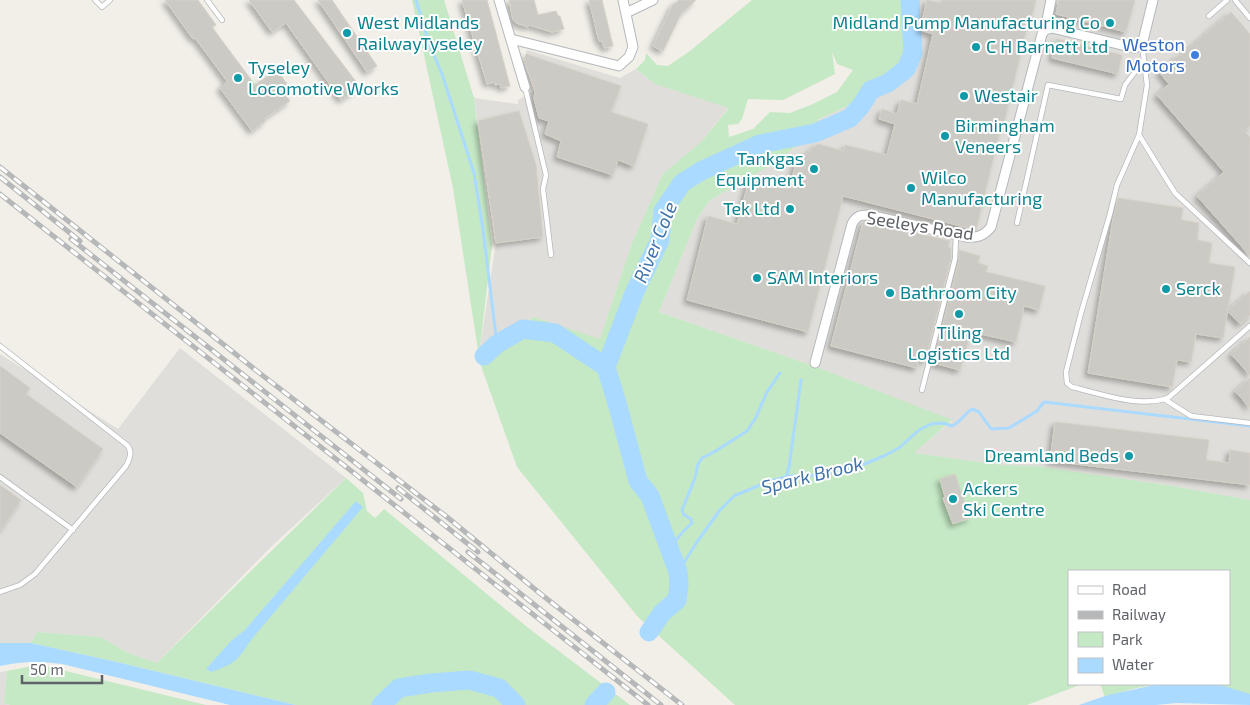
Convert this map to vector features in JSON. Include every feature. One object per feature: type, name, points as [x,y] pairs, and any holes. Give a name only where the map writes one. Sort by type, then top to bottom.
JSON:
[{"type":"street","points":[[499,0],[525,87]]},
{"type":"street","points":[[511,39],[619,66],[622,65],[630,57],[633,47],[623,0]]},
{"type":"street","points":[[626,13],[653,0]]},
{"type":"street","name":"Seeleys Road","points":[[815,363],[852,224],[858,216],[869,215],[973,238],[986,233],[991,227],[1042,34],[1045,30],[1051,0]]},
{"type":"street","points":[[1045,30],[1052,28],[1134,48],[1142,45],[1153,0]]},
{"type":"lane","points":[[95,0],[102,7],[110,0]]},
{"type":"lane","points":[[207,0],[222,20]]},
{"type":"lane","points":[[1209,16],[1227,0]]},
{"type":"lane","points":[[1235,0],[1250,18]]},
{"type":"lane","points":[[1142,45],[1147,85],[1139,135],[1118,185],[1081,312],[1066,372],[1067,383],[1072,387],[1141,402],[1158,401],[1168,398],[1250,326]]},
{"type":"lane","points":[[1017,223],[1048,85],[1121,99],[1125,85],[1144,60]]},
{"type":"lane","points":[[525,87],[546,175],[543,189],[551,254]]},
{"type":"lane","points":[[1139,135],[1175,193],[1250,263]]},
{"type":"lane","points":[[922,390],[955,259],[956,235]]},
{"type":"lane","points":[[0,346],[130,448],[130,456],[126,466],[73,530],[26,582],[0,592]]},
{"type":"lane","points":[[1164,399],[1191,416],[1250,423]]},
{"type":"lane","points":[[0,477],[73,530]]},
{"type":"shaded area","points":[[920,0],[1250,0],[1250,500],[1173,486],[1036,466],[1002,465],[913,453],[952,421],[822,369],[659,312],[697,219],[710,200],[778,161],[795,147],[819,119],[870,96],[918,43],[917,21]]},
{"type":"shaded area","points":[[527,50],[620,78],[636,69],[655,84],[729,107],[701,142],[663,175],[632,243],[600,340],[534,317],[480,347],[496,243],[474,98],[518,104],[518,100],[535,91],[524,60]]},
{"type":"shaded area","points":[[180,348],[346,478],[273,545],[157,663],[128,653],[101,637],[37,632],[31,643],[0,643],[0,354],[118,429]]},
{"type":"shaded area","points":[[7,671],[4,703],[10,705],[0,705],[0,672]]},
{"type":"green space","points":[[412,0],[444,0],[474,98],[492,245],[480,347],[534,317],[600,339],[632,243],[663,174],[701,142],[729,108],[655,84],[636,69],[645,60],[646,53],[657,65],[668,66],[690,51],[752,0],[920,0],[917,21],[918,43],[899,78],[870,96],[819,119],[795,147],[778,161],[710,200],[697,219],[659,312],[822,369],[952,420],[914,453],[1002,465],[1036,466],[1173,486],[1250,500],[1250,696],[1184,685],[1230,685],[1230,570],[1068,570],[1068,685],[1079,685],[1027,705],[735,705],[638,617],[517,467],[480,363],[453,188]],"holes":[[[832,52],[837,64],[853,70],[837,92],[790,113],[770,112],[753,129],[729,137],[728,125],[738,124],[742,119],[748,99],[783,100],[835,74]]]},
{"type":"green space","points":[[346,478],[363,493],[367,511],[375,518],[384,509],[527,627],[630,705],[296,705],[31,643],[37,632],[101,637],[128,653],[157,663]]},
{"type":"green space","points":[[33,666],[45,666],[206,705],[10,705],[4,703],[7,671]]},
{"type":"green space","points":[[1100,685],[1153,685],[1132,689],[1105,697]]},
{"type":"water","points":[[356,501],[363,507],[238,658],[228,665],[211,672],[206,669],[232,640],[245,630]]},
{"type":"water","points":[[0,643],[31,643],[296,705],[230,705],[62,664],[31,662],[0,666]]},
{"type":"water","points":[[1154,685],[1220,685],[1250,694],[1250,705],[1176,703],[1156,705],[1079,705],[1108,695]]},
{"type":"building","name":"Tyseley Locomotive Works","points":[[165,0],[198,0],[216,25],[212,27],[255,85],[277,70],[292,91],[286,96],[290,101],[265,118],[266,120],[252,131],[220,88],[227,81]]},
{"type":"building","points":[[249,0],[294,0],[360,87],[341,100],[286,23],[272,32]]},
{"type":"building","name":"West Midlands RailwayTyseley","points":[[318,0],[332,0],[377,66],[367,72]]},
{"type":"building","points":[[462,0],[487,0],[510,86],[501,88],[500,84],[495,85],[495,82],[487,84]]},
{"type":"building","points":[[509,0],[534,0],[538,15],[556,11],[558,16],[560,16],[564,29],[552,32],[516,23],[513,20]]},
{"type":"building","points":[[589,0],[602,0],[613,46],[604,48],[602,41],[599,41]]},
{"type":"building","points":[[679,0],[696,0],[681,14],[663,51],[653,46],[672,6]]},
{"type":"building","points":[[927,0],[941,3],[942,0],[1036,0],[1032,16],[1030,15],[976,230],[843,196],[808,332],[687,300],[708,216],[737,224],[749,180],[789,189],[796,163],[818,144],[844,151],[845,145],[887,155],[895,124],[879,119],[882,109],[897,114],[901,100],[917,104],[933,34],[920,30]]},
{"type":"building","name":"Midland Pump Manufacturing Co","points":[[1059,0],[1135,0],[1126,32],[1056,14]]},
{"type":"building","points":[[1231,12],[1250,34],[1250,126],[1244,130],[1250,137],[1250,256],[1197,196],[1224,172],[1157,95],[1169,84],[1159,72]]},
{"type":"building","points":[[1057,39],[1122,55],[1118,74],[1052,58]]},
{"type":"building","points":[[526,54],[621,86],[611,112],[648,124],[634,166],[618,160],[613,175],[557,157],[561,141],[545,134],[549,121],[539,118],[534,98],[535,91],[524,60]]},
{"type":"building","points":[[519,111],[536,165],[543,237],[496,243],[478,121]]},
{"type":"building","name":"Serck","points":[[1118,198],[1183,208],[1181,220],[1199,223],[1197,240],[1212,243],[1209,263],[1235,267],[1223,338],[1196,334],[1191,362],[1177,360],[1172,387],[1088,373]]},
{"type":"building","name":"Bathroom City","points":[[868,221],[950,241],[948,247],[951,248],[951,258],[925,361],[919,359],[917,368],[831,346],[863,222]]},
{"type":"building","points":[[959,250],[980,256],[978,263],[988,266],[986,272],[1045,286],[1039,310],[1024,306],[1016,342],[971,332],[960,370],[933,363],[959,260]]},
{"type":"building","points":[[1250,291],[1250,315],[1240,324],[1227,311]]},
{"type":"building","points":[[1250,337],[1250,375],[1231,354]]},
{"type":"building","points":[[0,366],[30,388],[26,394],[103,449],[77,487],[0,433]]},
{"type":"building","points":[[1250,378],[1250,408],[1235,391]]},
{"type":"building","name":"Dreamland Beds","points":[[1055,422],[1209,440],[1206,460],[1229,463],[1230,450],[1250,453],[1250,485],[1050,461]]},
{"type":"building","name":"Ackers Ski Centre","points":[[955,474],[970,518],[953,524],[943,498],[945,497],[940,479]]},
{"type":"building","points":[[0,485],[21,500],[0,531]]},
{"type":"waterway","points":[[416,0],[474,173],[497,344]]},
{"type":"waterway","name":"River Cole","points":[[649,632],[662,613],[677,600],[678,572],[650,496],[638,481],[606,367],[635,291],[660,240],[663,211],[682,183],[701,171],[760,144],[815,133],[850,118],[861,106],[871,90],[888,83],[906,69],[913,53],[910,0]]},
{"type":"waterway","points":[[484,356],[497,344],[523,329],[555,333],[606,367]]},
{"type":"waterway","points":[[670,551],[674,543],[692,523],[691,519],[684,515],[682,510],[695,478],[698,464],[702,458],[747,431],[755,419],[767,392],[780,373]]},
{"type":"waterway","points":[[786,477],[801,380]]},
{"type":"waterway","name":"Spark Brook","points":[[678,572],[720,510],[734,496],[767,482],[789,476],[823,475],[852,469],[899,448],[919,430],[931,424],[943,423],[952,426],[972,409],[979,412],[991,429],[1009,428],[1037,411],[1044,402],[1250,426]]},
{"type":"waterway","name":"River Cole","points":[[381,705],[399,688],[469,680],[499,688],[516,705]]},
{"type":"waterway","name":"River Cole","points":[[594,705],[606,692]]},
{"type":"railway","points":[[0,167],[262,375],[447,517],[542,595],[682,705]]},
{"type":"railway","points":[[0,177],[80,241]]},
{"type":"railway","points":[[0,194],[648,705]]},
{"type":"railway","points":[[71,239],[401,499]]},
{"type":"railway","points":[[398,488],[478,552]]},
{"type":"railway","points":[[468,552],[661,705]]},
{"type":"place","name":"Midland Pump Manufacturing Co","points":[[1110,23]]},
{"type":"place","name":"West Midlands RailwayTyseley","points":[[347,33]]},
{"type":"place","name":"C H Barnett Ltd","points":[[976,47]]},
{"type":"place","name":"Weston Motors","points":[[1195,55]]},
{"type":"place","name":"Tyseley Locomotive Works","points":[[238,78]]},
{"type":"place","name":"Westair","points":[[964,96]]},
{"type":"place","name":"Birmingham Veneers","points":[[945,136]]},
{"type":"place","name":"Tankgas Equipment","points":[[814,169]]},
{"type":"place","name":"Wilco Manufacturing","points":[[911,188]]},
{"type":"place","name":"Tek Ltd","points":[[790,209]]},
{"type":"place","name":"SAM Interiors","points":[[757,278]]},
{"type":"place","name":"Serck","points":[[1166,289]]},
{"type":"place","name":"Bathroom City","points":[[890,293]]},
{"type":"place","name":"Tiling Logistics Ltd","points":[[959,314]]},
{"type":"place","name":"Dreamland Beds","points":[[1129,456]]},
{"type":"place","name":"Ackers Ski Centre","points":[[953,499]]}]
